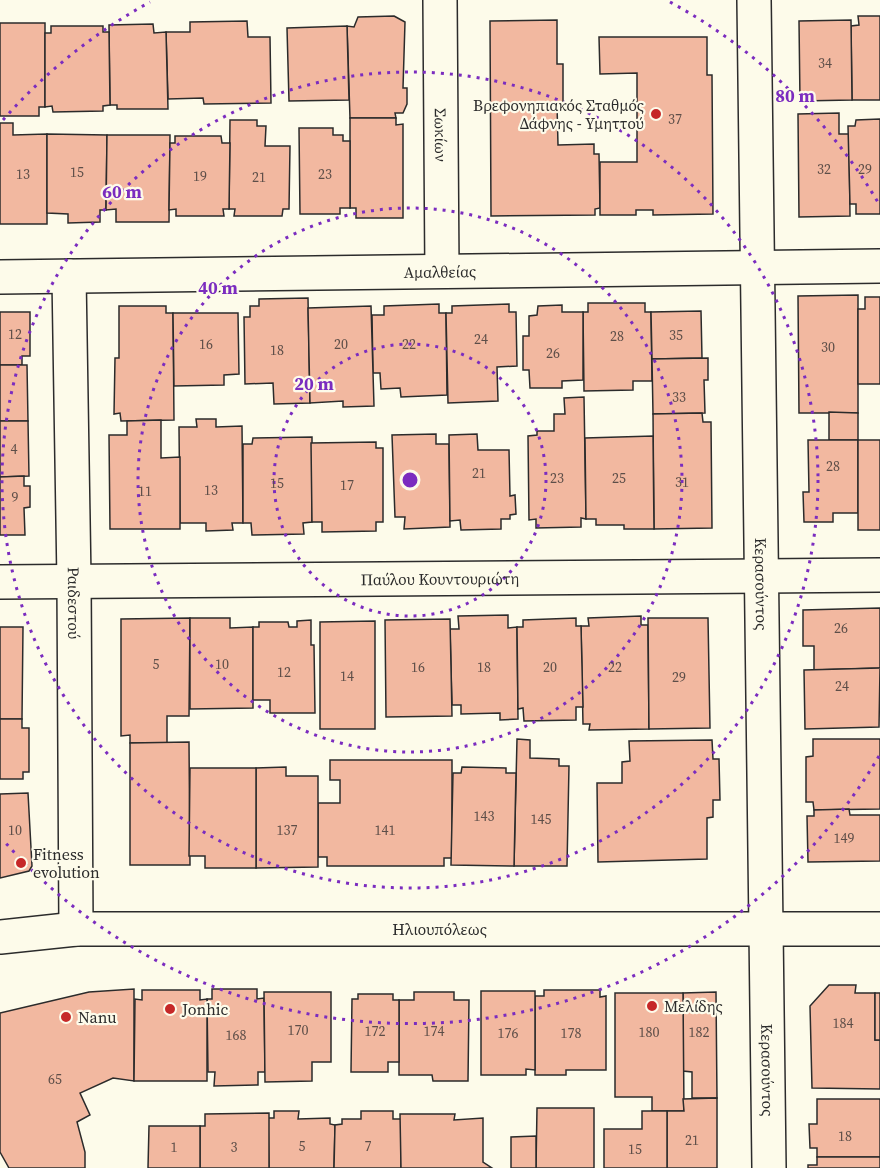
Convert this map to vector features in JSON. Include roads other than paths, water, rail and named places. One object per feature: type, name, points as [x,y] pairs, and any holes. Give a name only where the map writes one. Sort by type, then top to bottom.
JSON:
[{"type":"street","name":"Σωκίων","points":[[440,0],[442,271]]},
{"type":"street","name":"Κερασούντος","points":[[754,0],[769,1168]]},
{"type":"street","name":"Αμαλθείας","points":[[0,276],[880,266]]},
{"type":"street","name":"Ραιδεστού","points":[[69,276],[76,929]]},
{"type":"street","name":"Παύλου Κουντουριώτη","points":[[0,582],[880,575]]},
{"type":"street","name":"Ηλιουπόλεως","points":[[0,937],[76,929],[880,929]]},
{"type":"place","name":"Βρεφονηπιακός Σταθμός Δάφνης - Υμηττού","points":[[656,114]]},
{"type":"place","name":"Fitness evolution","points":[[21,863]]},
{"type":"place","name":"Μελίδης","points":[[652,1006]]},
{"type":"place","name":"Jonhic","points":[[170,1009]]},
{"type":"place","name":"Nanu","points":[[66,1017]]}]
